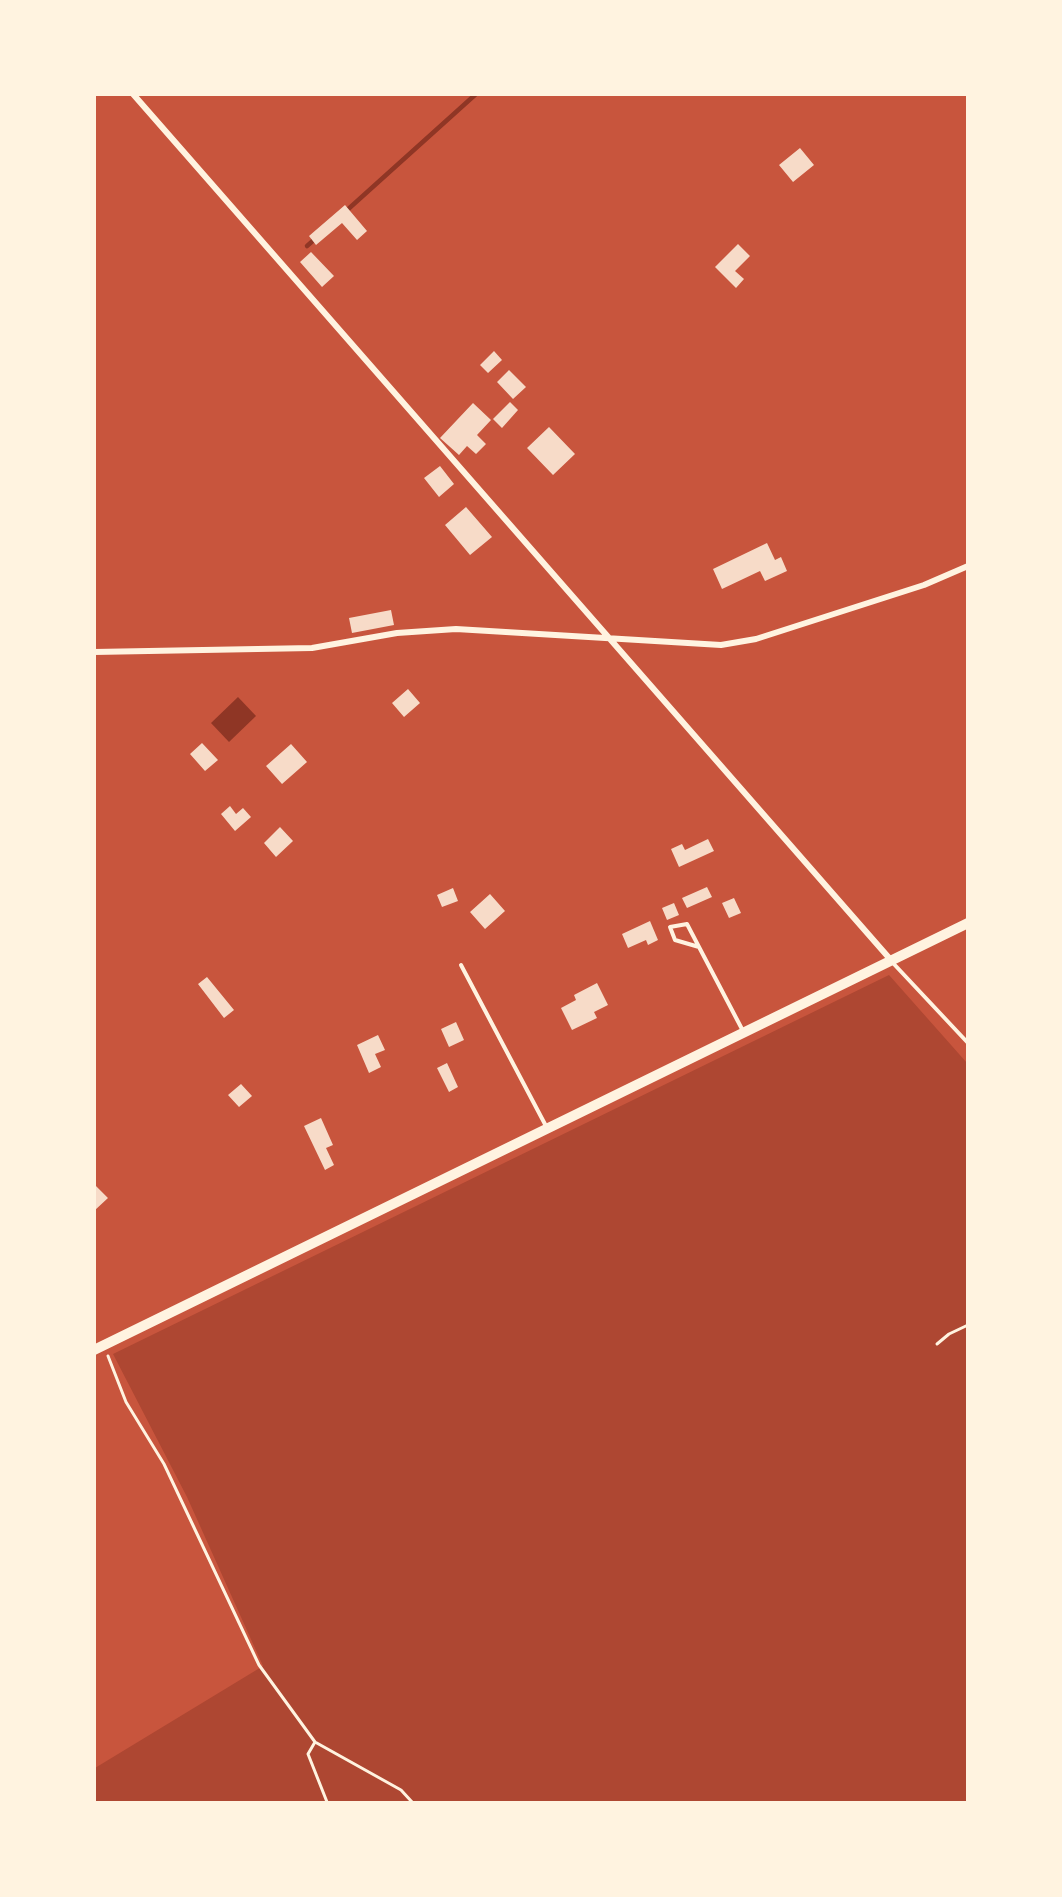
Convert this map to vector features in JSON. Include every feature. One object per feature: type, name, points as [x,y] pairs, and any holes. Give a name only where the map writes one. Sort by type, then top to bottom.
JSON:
[{"type":"main road","points":[[99,1348],[890,959],[968,923]]},
{"type":"street","points":[[133,94],[890,959]]},
{"type":"street","points":[[94,652],[312,648],[397,633],[456,628],[721,645],[738,643],[924,585],[968,566]]},
{"type":"lane","points":[[699,947],[675,940],[670,927],[687,924],[699,947],[743,1032]]},
{"type":"lane","points":[[890,959],[968,1043]]},
{"type":"lane","points":[[461,964],[548,1129]]},
{"type":"path","points":[[937,1344],[949,1334],[968,1325]]},
{"type":"path","points":[[99,1348],[126,1402],[164,1464],[259,1665],[315,1742],[401,1790],[412,1803]]},
{"type":"path","points":[[315,1742],[308,1755],[327,1803]]},
{"type":"shaded area","points":[[238,697],[256,716],[229,742],[211,723]]},
{"type":"shaded area","points":[[889,975],[967,1063],[967,1802],[95,1802],[95,1768],[263,1666],[187,1497],[113,1354]]},
{"type":"building","points":[[800,148],[814,165],[793,182],[779,165]]},
{"type":"building","points":[[345,205],[367,231],[357,240],[342,223],[316,245],[309,236]]},
{"type":"building","points":[[738,244],[750,256],[735,271],[744,279],[736,288],[715,267]]},
{"type":"building","points":[[311,252],[334,276],[322,287],[300,262]]},
{"type":"building","points":[[494,351],[502,360],[488,373],[480,365]]},
{"type":"building","points":[[509,370],[526,387],[513,399],[497,382]]},
{"type":"building","points":[[510,402],[518,410],[502,428],[493,419]]},
{"type":"building","points":[[473,403],[491,420],[477,435],[486,444],[476,454],[467,446],[459,455],[440,438]]},
{"type":"building","points":[[549,427],[575,454],[553,475],[527,448]]},
{"type":"building","points":[[440,466],[454,484],[439,497],[424,478]]},
{"type":"building","points":[[466,507],[492,537],[470,555],[445,525]]},
{"type":"building","points":[[767,543],[775,560],[781,557],[787,571],[765,581],[760,571],[722,589],[713,569]]},
{"type":"building","points":[[391,610],[394,625],[352,633],[349,618]]},
{"type":"building","points":[[408,689],[420,703],[404,717],[392,703]]},
{"type":"building","points":[[202,743],[218,760],[205,771],[190,754]]},
{"type":"building","points":[[291,744],[307,762],[282,784],[266,766]]},
{"type":"building","points":[[230,806],[236,814],[243,808],[251,817],[235,831],[221,814]]},
{"type":"building","points":[[280,827],[293,841],[276,857],[264,843]]},
{"type":"building","points":[[708,839],[714,851],[679,867],[671,849],[682,844],[685,850]]},
{"type":"building","points":[[707,887],[712,897],[687,908],[682,898]]},
{"type":"building","points":[[453,888],[458,901],[442,907],[437,895]]},
{"type":"building","points":[[490,894],[505,911],[485,929],[470,912]]},
{"type":"building","points":[[734,898],[741,913],[729,918],[722,903]]},
{"type":"building","points":[[674,903],[679,915],[667,920],[662,908]]},
{"type":"building","points":[[650,921],[658,940],[648,945],[646,940],[628,948],[622,934]]},
{"type":"building","points":[[207,977],[234,1010],[224,1018],[198,984]]},
{"type":"building","points":[[597,983],[608,1005],[594,1012],[597,1018],[572,1030],[561,1008],[576,1000],[574,995]]},
{"type":"building","points":[[456,1022],[464,1040],[449,1047],[441,1029]]},
{"type":"building","points":[[378,1035],[385,1050],[375,1054],[381,1067],[369,1073],[357,1045]]},
{"type":"building","points":[[447,1063],[458,1087],[449,1092],[437,1068]]},
{"type":"building","points":[[241,1084],[252,1096],[239,1107],[228,1095]]},
{"type":"building","points":[[321,1118],[333,1145],[326,1148],[334,1165],[325,1170],[304,1126]]},
{"type":"building","points":[[94,1184],[108,1198],[94,1211]]},
{"type":"waterway","points":[[345,212],[476,94]]},
{"type":"waterway","points":[[307,246],[316,238]]}]
